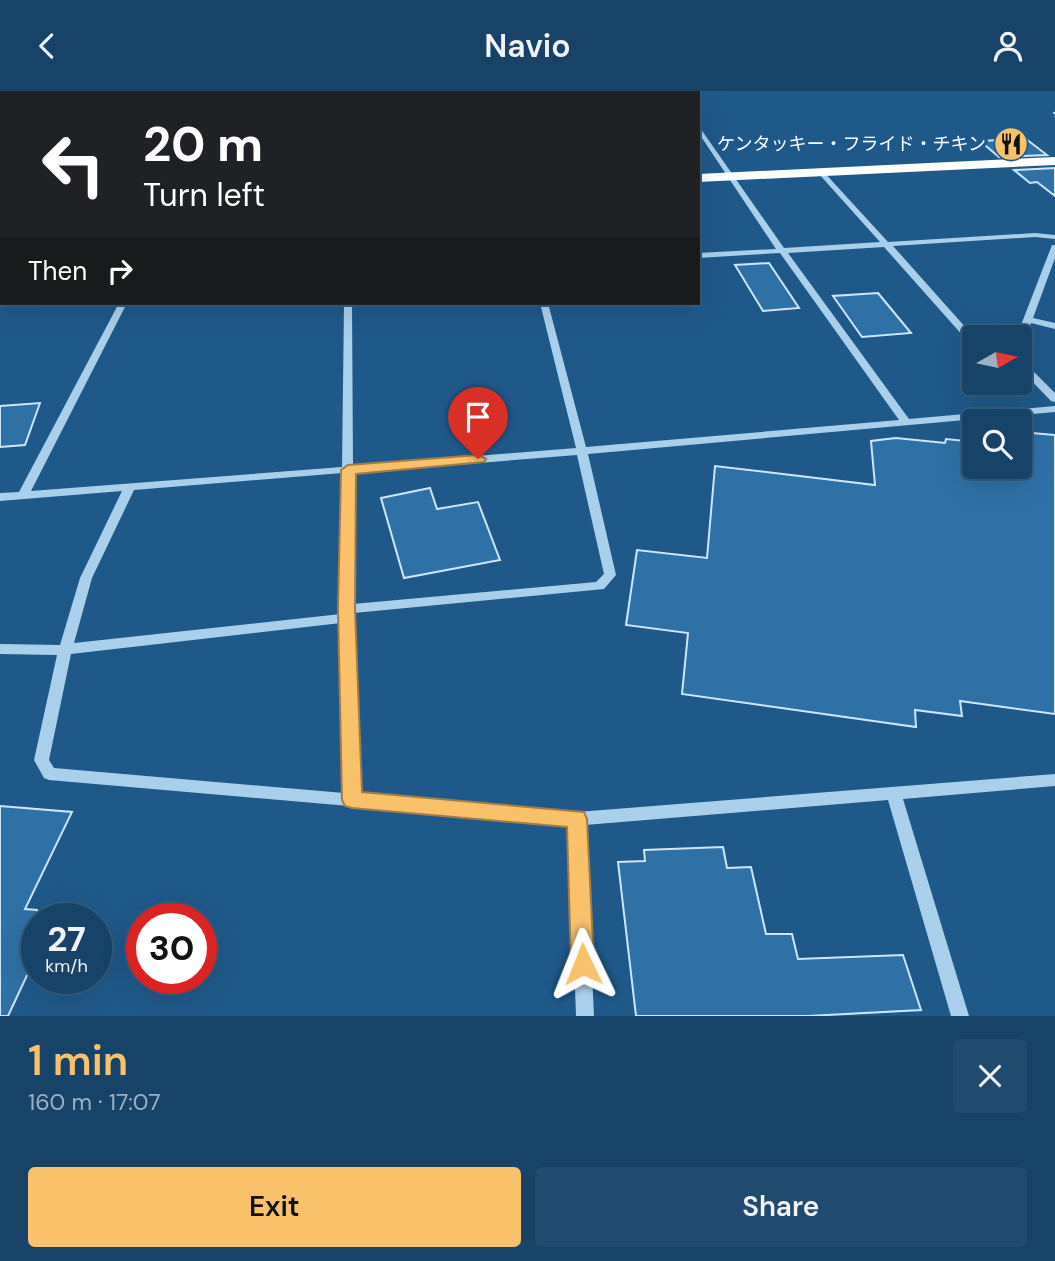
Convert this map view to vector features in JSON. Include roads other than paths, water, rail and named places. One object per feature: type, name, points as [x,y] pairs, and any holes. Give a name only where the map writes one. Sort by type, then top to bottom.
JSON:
[{"type":"highway","points":[[700,178],[1055,161]]},
{"type":"street","points":[[700,130],[782,251],[906,422]]},
{"type":"street","points":[[822,171],[962,329]]},
{"type":"street","points":[[700,256],[1035,235],[1055,237]]},
{"type":"street","points":[[1026,325],[1055,247]]},
{"type":"street","points":[[23,495],[122,305]]},
{"type":"street","points":[[348,305],[347,614],[352,800]]},
{"type":"street","points":[[0,649],[29,652],[65,651],[347,614],[600,586],[610,575],[545,305]]},
{"type":"street","points":[[1028,320],[1055,326]]},
{"type":"street","points":[[1032,375],[1055,399]]},
{"type":"street","points":[[0,497],[582,451],[1055,409]]},
{"type":"street","points":[[130,487],[86,578],[65,651],[41,760],[49,774],[577,819],[1055,779]]},
{"type":"street","points":[[894,794],[960,1016]]},
{"type":"street","points":[[577,819],[585,1016]]},
{"type":"place","name":"ケンタッキー・フライド・チキン","points":[[1011,144]]}]
